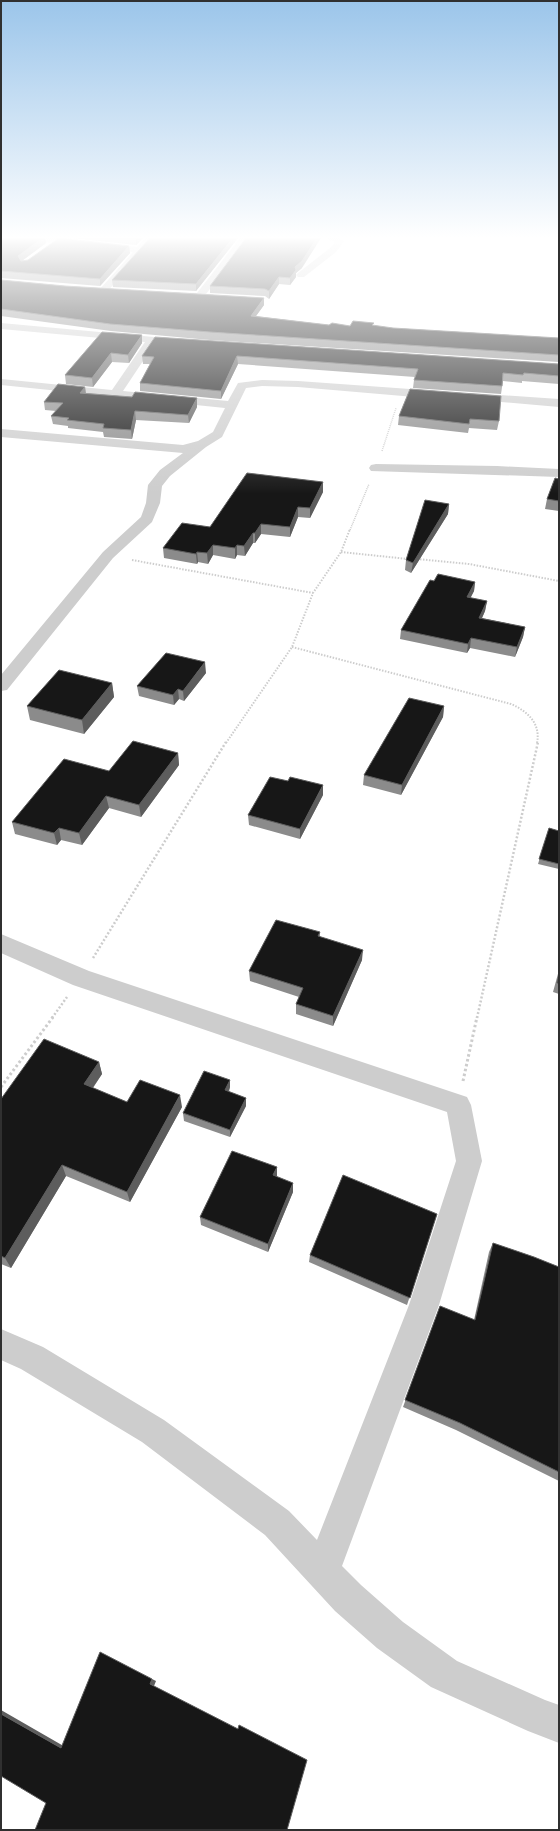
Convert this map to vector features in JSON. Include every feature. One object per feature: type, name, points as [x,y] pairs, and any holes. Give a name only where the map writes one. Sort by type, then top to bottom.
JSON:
[{"type":"street","points":[[1,326],[151,341],[191,343]]},
{"type":"street","points":[[115,394],[151,341]]},
{"type":"street","points":[[1,382],[232,405]]},
{"type":"street","points":[[1,686],[108,555],[147,518],[153,502],[155,485],[165,473],[202,444],[218,434],[242,385],[262,383],[559,403]]},
{"type":"street","points":[[1,433],[183,449],[202,444]]},
{"type":"street","points":[[376,468],[497,470],[559,474]]},
{"type":"street","points":[[1,943],[81,978],[458,1105],[469,1161],[424,1306],[323,1570]]},
{"type":"street","points":[[1,1344],[32,1358],[154,1431],[277,1524],[323,1570],[348,1598],[390,1635],[444,1674],[541,1718],[559,1724]]},
{"type":"path","points":[[1,1087],[81,978],[233,731],[292,647],[313,593],[341,552],[376,468],[401,393]]},
{"type":"path","points":[[341,552],[409,559]]},
{"type":"path","points":[[108,555],[313,593]]},
{"type":"path","points":[[416,559],[469,564],[559,581]]},
{"type":"path","points":[[292,647],[511,704],[527,711],[537,726],[538,740],[458,1105]]},
{"type":"building","points":[[106,323],[316,323],[329,325],[335,323],[350,326],[352,323],[374,323],[372,325],[393,328],[559,338],[559,355],[210,332]]},
{"type":"building","points":[[102,332],[142,335],[128,355],[111,353],[92,378],[65,375]]},
{"type":"building","points":[[155,337],[559,364],[559,376],[503,373],[502,386],[414,380],[418,369],[237,356],[221,391],[140,383],[154,357],[142,356]]},
{"type":"building","points":[[58,384],[85,387],[80,393],[132,397],[135,392],[197,398],[188,415],[135,411],[131,430],[103,428],[104,424],[67,420],[69,418],[51,416],[63,403],[44,402]]},
{"type":"building","points":[[410,389],[501,396],[499,421],[470,419],[469,424],[399,416]]},
{"type":"building","points":[[247,473],[323,482],[310,508],[298,507],[290,527],[261,524],[244,546],[237,545],[235,548],[213,545],[207,553],[197,552],[196,554],[163,548],[182,523],[210,527]]},
{"type":"building","points":[[555,478],[559,479],[559,501],[547,499]]},
{"type":"building","points":[[425,500],[449,504],[413,563],[406,560]]},
{"type":"building","points":[[438,574],[475,582],[467,597],[487,601],[479,618],[525,627],[517,647],[471,638],[468,644],[401,630],[430,580],[434,581]]},
{"type":"building","points":[[166,653],[205,662],[183,691],[178,689],[173,695],[137,686]]},
{"type":"building","points":[[59,670],[112,683],[82,720],[27,706]]},
{"type":"building","points":[[409,698],[444,706],[402,785],[364,775]]},
{"type":"building","points":[[133,741],[178,753],[139,805],[106,796],[79,833],[59,828],[54,833],[12,822],[64,759],[109,771]]},
{"type":"building","points":[[270,777],[288,781],[290,777],[323,785],[300,829],[248,815]]},
{"type":"building","points":[[549,828],[559,831],[559,864],[539,859]]},
{"type":"building","points":[[276,920],[320,932],[318,936],[363,950],[333,1016],[296,1004],[303,988],[249,971]]},
{"type":"building","points":[[44,1039],[99,1062],[84,1084],[127,1102],[140,1080],[180,1095],[127,1192],[62,1165],[5,1258],[1,1256],[1,1099]]},
{"type":"building","points":[[204,1071],[230,1080],[225,1090],[246,1098],[230,1130],[183,1113]]},
{"type":"building","points":[[232,1151],[277,1167],[273,1175],[293,1183],[268,1244],[200,1217]]},
{"type":"building","points":[[343,1175],[437,1214],[410,1298],[310,1255]]},
{"type":"building","points":[[493,1243],[559,1267],[559,1472],[460,1423],[405,1400],[440,1306],[475,1320]]},
{"type":"building","points":[[100,1652],[152,1679],[150,1684],[238,1729],[239,1725],[307,1760],[287,1830],[35,1830],[46,1803],[1,1776],[1,1714],[61,1748]]}]
